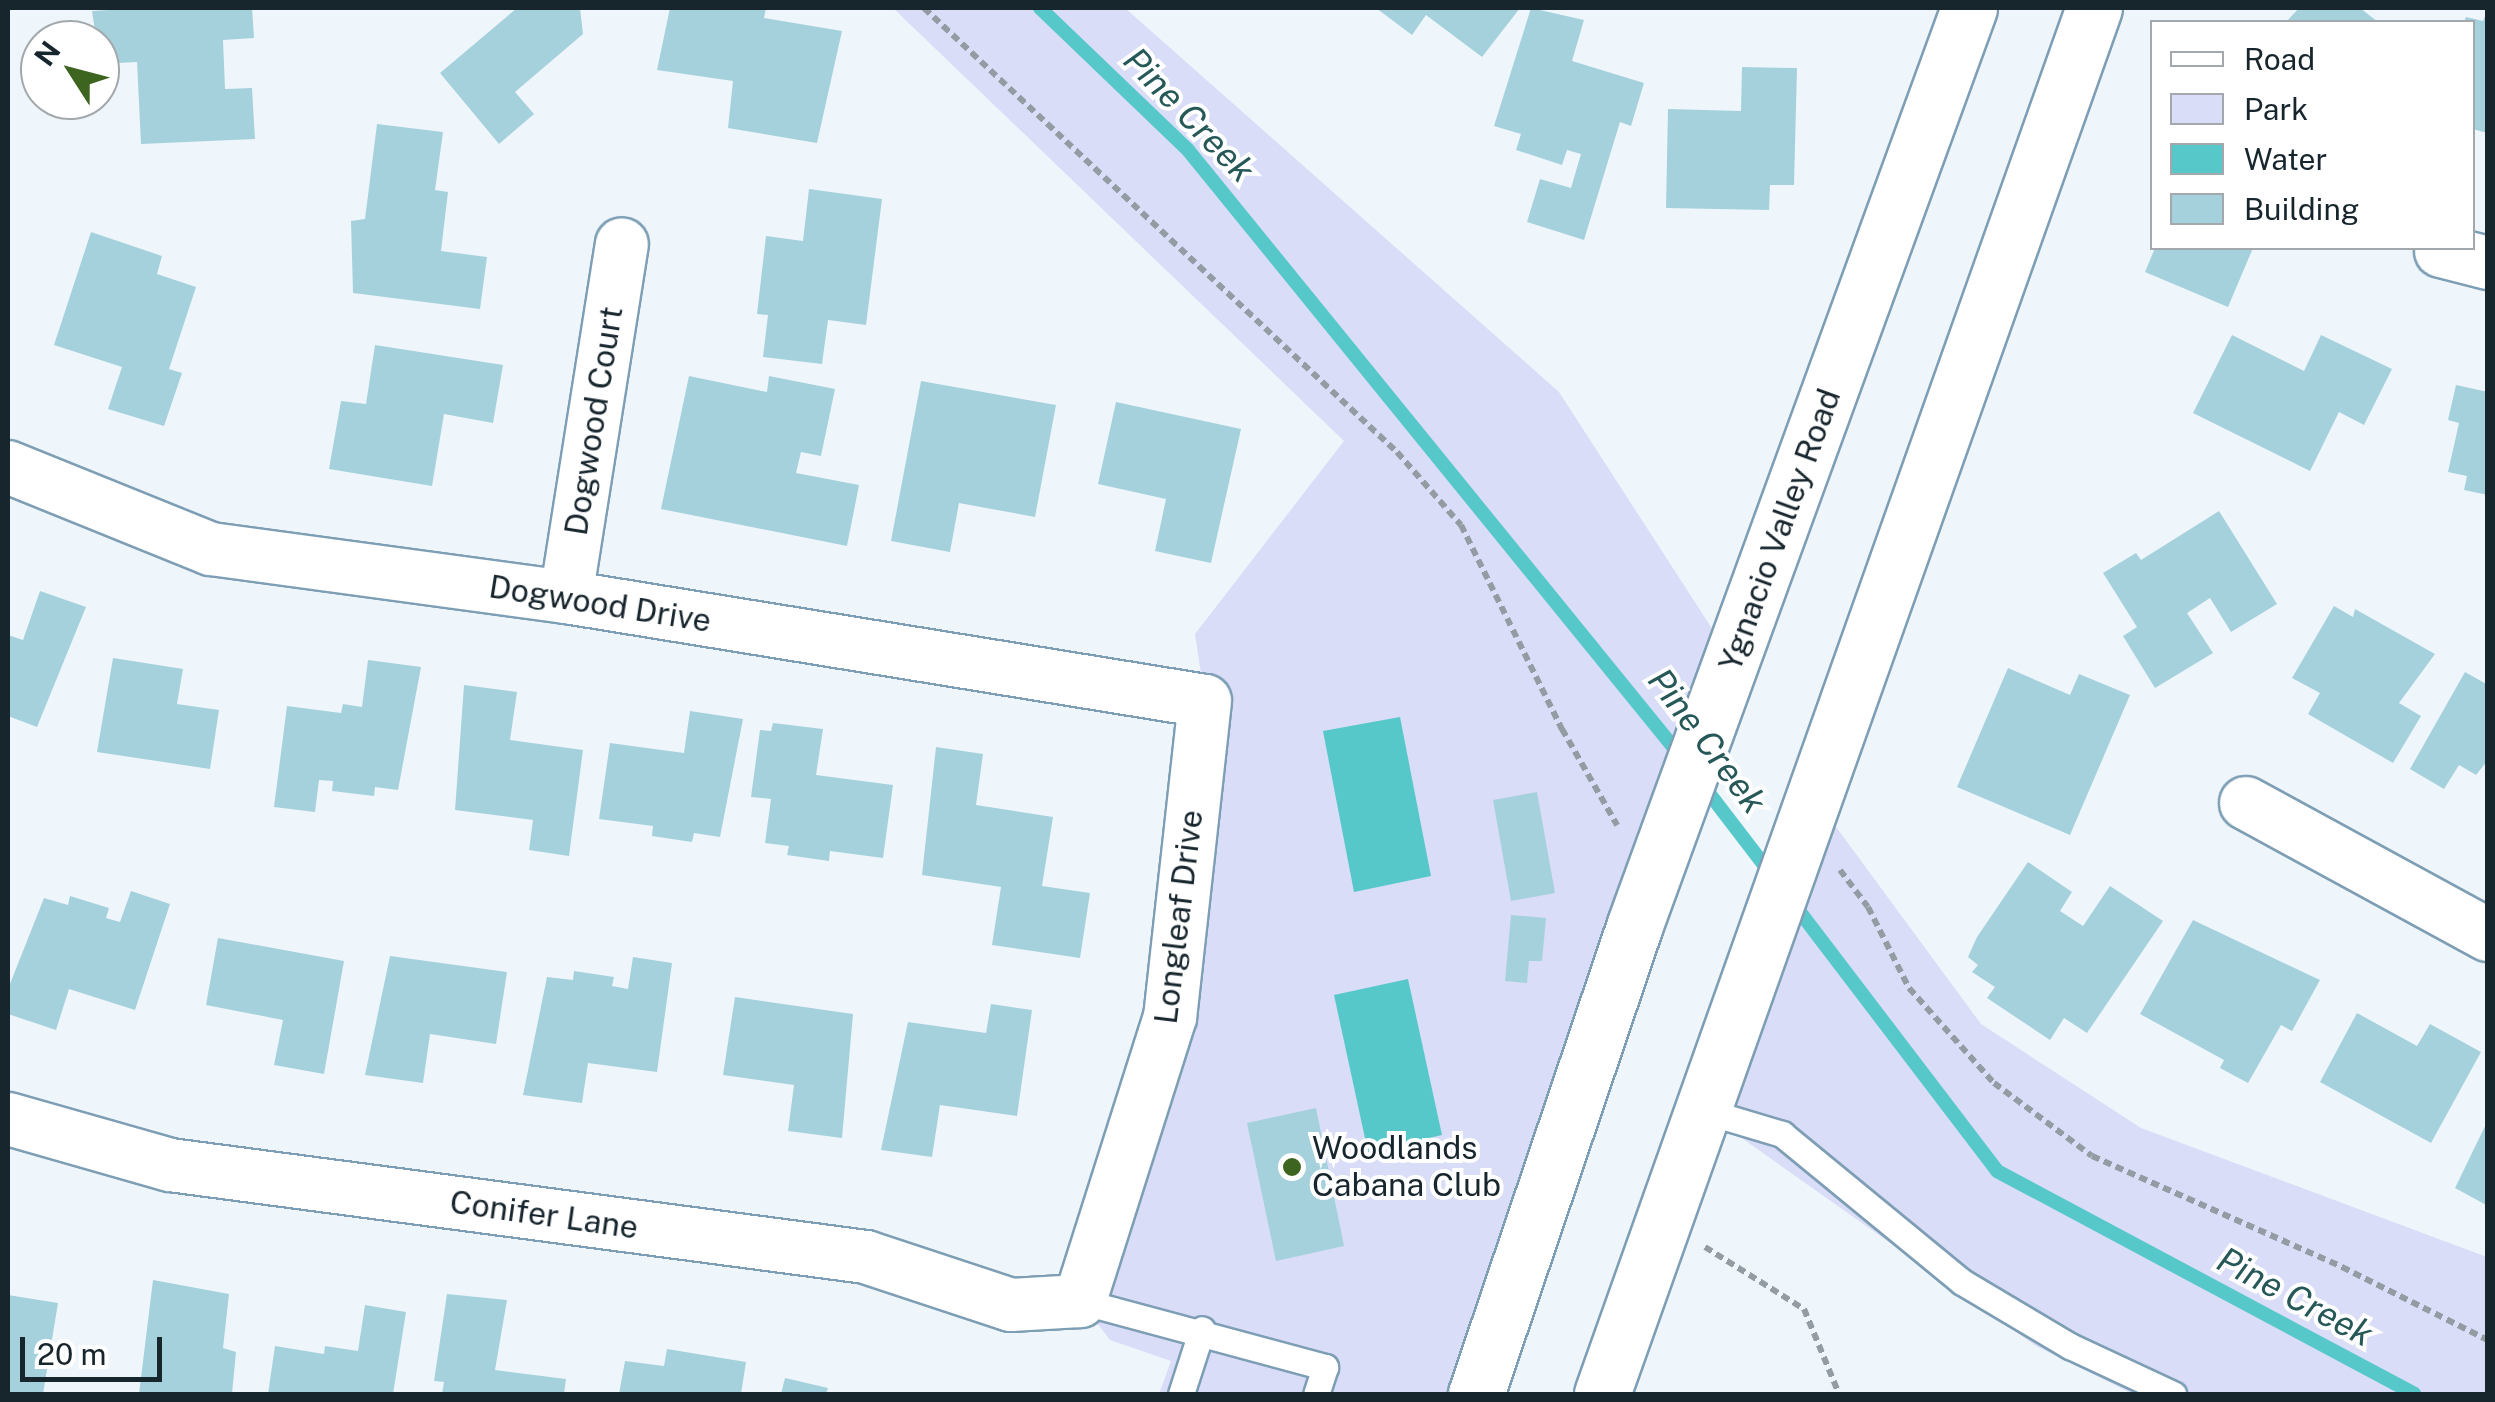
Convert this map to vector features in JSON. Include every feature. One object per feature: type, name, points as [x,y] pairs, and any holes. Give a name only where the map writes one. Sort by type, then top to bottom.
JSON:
[{"type":"highway","name":"Ygnacio Valley Road","points":[[1476,1394],[1643,905],[1969,8]]},
{"type":"highway","points":[[1602,1394],[1812,814],[2094,8]]},
{"type":"street","name":"Dogwood Court","points":[[566,597],[622,244]]},
{"type":"street","name":"Dogwood Drive","points":[[8,467],[211,550],[566,597],[1205,701]]},
{"type":"street","name":"Longleaf Drive","points":[[1080,1301],[1170,1018],[1205,701]]},
{"type":"street","points":[[2246,803],[2488,936]]},
{"type":"street","name":"Conifer Lane","points":[[8,1119],[170,1165],[866,1258],[1011,1304],[1080,1301]]},
{"type":"lane","points":[[1702,1110],[1782,1134],[1962,1282],[2070,1346],[2172,1394]]},
{"type":"lane","points":[[1080,1301],[1202,1329],[1324,1367],[1316,1394]]},
{"type":"lane","points":[[1181,1394],[1202,1329]]},
{"type":"path","points":[[924,8],[1397,452],[1461,525],[1643,905]]},
{"type":"path","points":[[1812,814],[1868,907],[1908,988],[1994,1083],[2092,1156],[2342,1267],[2488,1340]]},
{"type":"path","points":[[1664,1221],[1804,1309],[1839,1394]]},
{"type":"green space","points":[[893,8],[1125,8],[1559,392],[1733,661],[1476,1394],[1159,1394],[1171,1361],[1110,1340],[1080,1301],[1170,1017],[1205,701],[1195,634],[1344,441]]},
{"type":"green space","points":[[1817,801],[1981,1024],[2141,1128],[2487,1257],[2487,1394],[2133,1394],[2036,1346],[1702,1110]]},
{"type":"water","points":[[1400,717],[1431,876],[1354,892],[1323,731]]},
{"type":"water","points":[[1408,979],[1442,1135],[1368,1152],[1334,995]]},
{"type":"building","points":[[252,8],[254,38],[223,40],[225,89],[252,88],[255,139],[141,144],[137,62],[120,63],[120,20],[93,20],[92,11]]},
{"type":"building","points":[[517,8],[580,8],[583,34],[515,92],[534,114],[499,144],[440,73]]},
{"type":"building","points":[[670,8],[766,8],[764,18],[842,31],[817,143],[728,128],[733,81],[657,70]]},
{"type":"building","points":[[1376,8],[1520,8],[1482,57],[1426,15],[1412,35]]},
{"type":"building","points":[[1531,8],[1584,20],[1572,61],[1644,83],[1631,126],[1620,122],[1584,240],[1527,222],[1540,179],[1571,188],[1581,154],[1567,150],[1562,165],[1516,150],[1521,134],[1494,126]]},
{"type":"building","points":[[2299,8],[2360,8],[2375,20],[2288,20]]},
{"type":"building","points":[[2488,9],[2488,133],[2475,130],[2475,20],[2465,20],[2466,17],[2483,21]]},
{"type":"building","points":[[1742,67],[1797,68],[1794,185],[1770,185],[1769,210],[1666,208],[1668,109],[1741,111]]},
{"type":"building","points":[[377,124],[443,132],[435,190],[448,192],[441,251],[487,257],[480,309],[353,293],[351,221],[365,219]]},
{"type":"building","points":[[809,189],[882,199],[866,325],[828,320],[822,364],[763,357],[768,315],[757,314],[766,236],[803,241]]},
{"type":"building","points":[[91,232],[162,256],[157,274],[196,287],[169,369],[182,373],[164,426],[108,409],[122,367],[54,345]]},
{"type":"building","points":[[2154,250],[2252,250],[2228,307],[2145,272]]},
{"type":"building","points":[[2232,335],[2304,371],[2321,335],[2392,369],[2364,425],[2339,412],[2310,471],[2193,413]]},
{"type":"building","points":[[375,345],[503,365],[493,423],[444,414],[432,486],[329,469],[341,401],[366,404]]},
{"type":"building","points":[[689,376],[767,392],[769,376],[835,389],[821,456],[801,452],[796,473],[859,485],[847,546],[661,509]]},
{"type":"building","points":[[921,381],[1056,405],[1035,517],[959,503],[950,552],[891,541]]},
{"type":"building","points":[[2456,385],[2488,392],[2488,495],[2464,490],[2467,476],[2448,472],[2459,423],[2448,420]]},
{"type":"building","points":[[1116,402],[1241,429],[1211,563],[1155,551],[1166,499],[1098,484]]},
{"type":"building","points":[[2219,511],[2277,604],[2231,632],[2210,598],[2187,613],[2213,653],[2155,688],[2123,636],[2137,627],[2103,573],[2136,553],[2141,560]]},
{"type":"building","points":[[40,591],[86,607],[37,727],[8,716],[8,635],[23,640]]},
{"type":"building","points":[[2334,606],[2353,617],[2355,609],[2435,654],[2399,703],[2421,716],[2393,763],[2308,714],[2320,693],[2292,678]]},
{"type":"building","points":[[113,658],[183,669],[177,704],[219,710],[210,769],[97,752]]},
{"type":"building","points":[[368,660],[421,667],[398,790],[375,787],[374,796],[332,791],[333,781],[319,780],[315,812],[274,807],[287,706],[341,713],[343,704],[362,707]]},
{"type":"building","points":[[2008,668],[2070,695],[2079,674],[2130,695],[2070,835],[1957,787]]},
{"type":"building","points":[[2465,672],[2488,685],[2488,760],[2476,775],[2459,765],[2444,789],[2410,769]]},
{"type":"building","points":[[464,685],[517,692],[510,740],[583,750],[569,856],[529,850],[533,820],[455,810]]},
{"type":"building","points":[[690,711],[743,719],[720,837],[694,833],[692,842],[652,836],[653,826],[599,819],[610,743],[684,753]]},
{"type":"building","points":[[773,723],[823,729],[816,775],[893,785],[883,858],[830,851],[829,861],[787,855],[789,846],[765,843],[771,799],[751,797],[760,730],[771,731]]},
{"type":"building","points":[[936,747],[983,754],[976,805],[1053,817],[1042,886],[1090,893],[1080,958],[992,945],[1001,887],[922,875]]},
{"type":"building","points":[[1537,792],[1555,893],[1511,901],[1493,800]]},
{"type":"building","points":[[2028,862],[2072,892],[2060,911],[2083,926],[2110,886],[2163,921],[2087,1033],[2064,1018],[2050,1040],[1987,998],[1995,987],[1972,972],[1978,965],[1968,957],[1977,937]]},
{"type":"building","points":[[131,891],[170,904],[135,1010],[69,989],[56,1030],[8,1014],[8,989],[44,898],[68,905],[70,896],[109,908],[106,918],[120,922]]},
{"type":"building","points":[[1511,915],[1546,918],[1542,961],[1529,961],[1527,983],[1505,981]]},
{"type":"building","points":[[2193,920],[2320,980],[2292,1031],[2281,1025],[2248,1083],[2220,1068],[2224,1060],[2140,1014]]},
{"type":"building","points":[[218,938],[344,961],[324,1074],[274,1065],[283,1020],[206,1005]]},
{"type":"building","points":[[390,956],[507,972],[496,1044],[430,1034],[423,1083],[365,1075]]},
{"type":"building","points":[[633,957],[672,963],[657,1072],[588,1063],[582,1103],[523,1095],[547,977],[573,980],[574,971],[614,977],[612,986],[628,989]]},
{"type":"building","points":[[735,997],[853,1014],[842,1138],[788,1131],[794,1085],[723,1075]]},
{"type":"building","points":[[991,1004],[1032,1010],[1017,1116],[940,1105],[932,1157],[881,1150],[908,1022],[986,1033]]},
{"type":"building","points":[[2357,1013],[2417,1046],[2430,1024],[2481,1052],[2431,1143],[2320,1082]]},
{"type":"building","name":"Woodlands Cabana Club","points":[[1316,1108],[1344,1246],[1276,1261],[1247,1123]]},
{"type":"building","points":[[2488,1120],[2488,1206],[2455,1188]]},
{"type":"building","points":[[153,1280],[229,1294],[223,1348],[236,1352],[232,1394],[139,1394]]},
{"type":"building","points":[[447,1294],[507,1300],[495,1370],[566,1379],[564,1394],[442,1394],[444,1382],[434,1381]]},
{"type":"building","points":[[8,1295],[58,1303],[43,1394],[8,1394]]},
{"type":"building","points":[[365,1305],[406,1312],[393,1394],[268,1394],[275,1346],[324,1354],[325,1346],[358,1351]]},
{"type":"building","points":[[667,1349],[746,1362],[741,1394],[619,1394],[625,1361],[664,1366]]},
{"type":"building","points":[[785,1378],[828,1388],[826,1394],[781,1394]]},
{"type":"waterway","name":"Pine Creek","points":[[1040,8],[1188,150],[1683,759]]},
{"type":"waterway","name":"Pine Creek","points":[[1702,784],[1771,874]]},
{"type":"waterway","name":"Pine Creek","points":[[1790,899],[1997,1171],[2414,1394]]},
{"type":"place","name":"Woodlands Cabana Club","points":[[1292,1167]]}]
